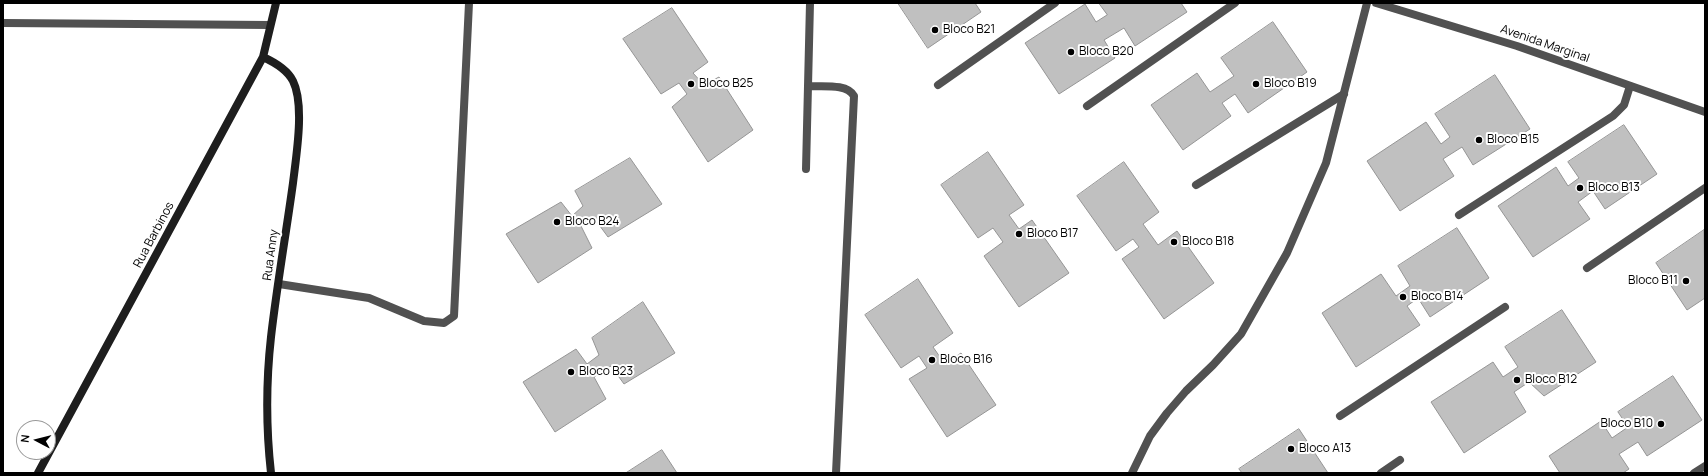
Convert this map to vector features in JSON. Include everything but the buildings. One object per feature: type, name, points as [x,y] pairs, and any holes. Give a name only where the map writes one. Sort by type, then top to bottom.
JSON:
[{"type":"street","name":"Rua Barbinos","points":[[38,473],[263,57],[276,3]]},
{"type":"street","points":[[279,284],[369,298],[424,322],[444,322],[454,316],[469,3]]},
{"type":"street","points":[[806,169],[810,3]]},
{"type":"street","points":[[938,85],[1055,3]]},
{"type":"street","points":[[1086,106],[1235,3]]},
{"type":"street","points":[[1132,473],[1150,436],[1167,414],[1186,391],[1242,334],[1287,253],[1326,163],[1367,3]]},
{"type":"street","name":"Avenida Marginal","points":[[1376,3],[1518,46],[1705,112]]},
{"type":"street","points":[[3,23],[270,25]]},
{"type":"street","name":"Rua Anny","points":[[263,57],[274,62],[285,70],[293,81],[298,100],[299,131],[271,337],[267,385],[267,435],[271,473]]},
{"type":"street","points":[[808,86],[844,88],[852,92],[854,96],[836,473]]},
{"type":"street","points":[[1459,215],[1613,116],[1624,105],[1630,86]]},
{"type":"street","points":[[1196,185],[1344,94]]},
{"type":"street","points":[[1587,268],[1705,188]]},
{"type":"street","points":[[1340,416],[1505,307]]},
{"type":"street","points":[[1381,473],[1400,460]]},
{"type":"street","points":[[1694,473],[1705,466]]},
{"type":"place","name":"Bloco B21","points":[[935,30]]},
{"type":"place","name":"Bloco B20","points":[[1071,52]]},
{"type":"place","name":"Bloco B25","points":[[691,84]]},
{"type":"place","name":"Bloco B19","points":[[1256,84]]},
{"type":"place","name":"Bloco B15","points":[[1479,140]]},
{"type":"place","name":"Bloco B13","points":[[1580,188]]},
{"type":"place","name":"Bloco B24","points":[[557,222]]},
{"type":"place","name":"Bloco B17","points":[[1019,234]]},
{"type":"place","name":"Bloco B18","points":[[1174,242]]},
{"type":"place","name":"Bloco B11","points":[[1686,281]]},
{"type":"place","name":"Bloco B14","points":[[1403,297]]},
{"type":"place","name":"Bloco B16","points":[[932,360]]},
{"type":"place","name":"Bloco B23","points":[[571,372]]},
{"type":"place","name":"Bloco B12","points":[[1517,380]]},
{"type":"place","name":"Bloco B10","points":[[1661,424]]},
{"type":"place","name":"Bloco A13","points":[[1291,449]]}]
